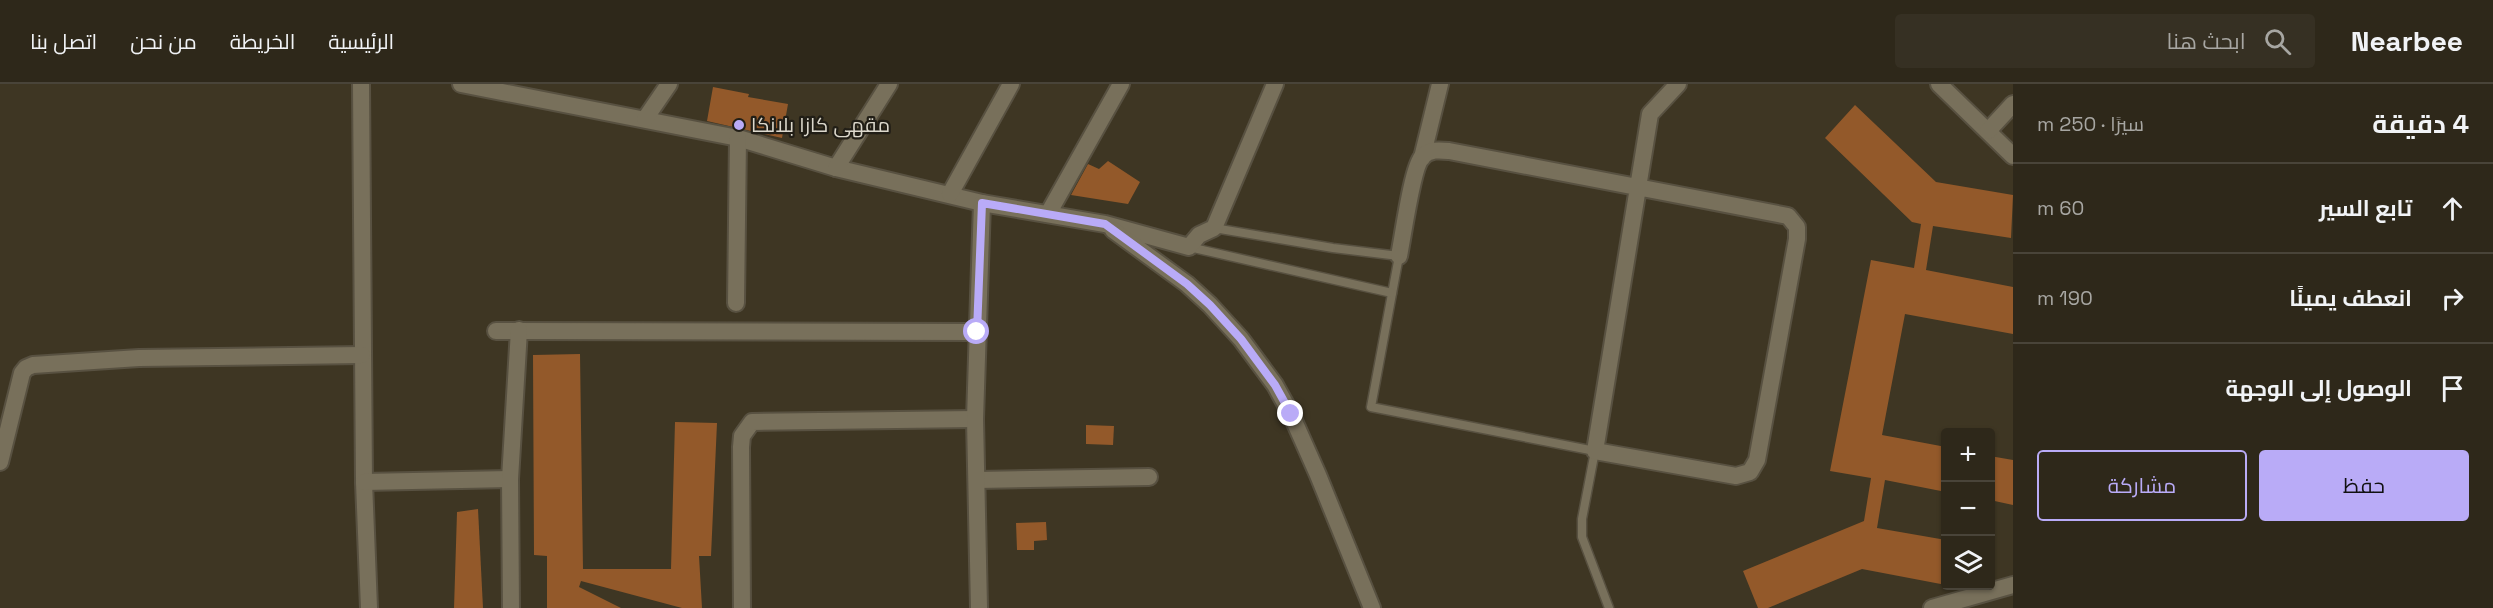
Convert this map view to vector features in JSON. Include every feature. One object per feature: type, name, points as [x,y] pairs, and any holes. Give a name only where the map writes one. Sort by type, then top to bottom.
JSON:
[{"type":"street","points":[[361,84],[362,355],[369,608]]},
{"type":"street","points":[[461,84],[738,138],[836,168],[982,203],[1105,224],[1189,247],[1199,235],[1214,228],[1275,84]]},
{"type":"street","points":[[645,119],[669,84]]},
{"type":"street","points":[[836,168],[889,84]]},
{"type":"street","points":[[950,194],[1011,84]]},
{"type":"street","points":[[1048,214],[1121,84]]},
{"type":"street","points":[[1399,256],[1416,174],[1440,84]]},
{"type":"street","points":[[1422,158],[1435,149],[1449,151],[1636,188],[1788,216],[1797,227],[1797,238],[1757,460],[1750,472],[1736,476],[1595,451],[1636,188],[1650,114],[1678,84]]},
{"type":"street","points":[[1940,84],[2013,156]]},
{"type":"street","points":[[1988,131],[2013,104]]},
{"type":"street","points":[[736,303],[738,138]]},
{"type":"street","points":[[979,608],[975,419],[982,203]]},
{"type":"street","points":[[1105,224],[1187,284],[1210,305],[1241,339],[1275,385],[1291,414],[1318,475],[1372,608]]},
{"type":"street","points":[[511,608],[510,479],[519,330]]},
{"type":"street","points":[[496,331],[977,332]]},
{"type":"street","points":[[0,462],[21,379],[26,368],[33,365],[139,358],[362,355]]},
{"type":"street","points":[[742,608],[741,447],[742,436],[752,422],[975,419]]},
{"type":"street","points":[[976,480],[1149,477]]},
{"type":"street","points":[[364,482],[510,479]]},
{"type":"street","points":[[1932,608],[2013,585]]},
{"type":"lane","points":[[1214,228],[1324,247],[1399,256],[1371,407],[1595,451],[1582,519],[1582,537],[1609,608]]},
{"type":"lane","points":[[1189,247],[1392,294]]},
{"type":"building","points":[[713,87],[749,94],[748,97],[788,104],[782,138],[707,121]]},
{"type":"building","points":[[1855,105],[1936,182],[2013,195],[2011,238],[1933,226],[1926,270],[2013,287],[2013,334],[1905,314],[1882,435],[1941,446],[1941,491],[1885,480],[1877,528],[1941,539],[1941,584],[1862,569],[1768,608],[1758,608],[1743,571],[1864,521],[1871,478],[1830,471],[1871,260],[1914,268],[1921,224],[1912,222],[1825,138]]},
{"type":"building","points":[[1108,161],[1140,182],[1128,204],[1071,195],[1088,164],[1099,169]]},
{"type":"building","points":[[580,354],[583,569],[671,569],[675,422],[717,423],[711,556],[699,556],[702,608],[682,608],[581,581],[579,587],[621,608],[547,608],[547,556],[534,555],[533,355]]},
{"type":"building","points":[[1086,425],[1114,426],[1113,445],[1086,444]]},
{"type":"building","points":[[1995,457],[2013,460],[2013,505],[1995,501]]},
{"type":"building","points":[[478,509],[483,608],[454,608],[457,512]]},
{"type":"building","points":[[1046,522],[1047,540],[1034,541],[1034,550],[1017,550],[1016,523]]},
{"type":"place","name":"مقهى كازا بلانكا","points":[[739,125]]},
{"type":"route","points":[[977,332],[982,203],[1105,224],[1187,284],[1210,305],[1241,339],[1275,385],[1291,414]]}]
